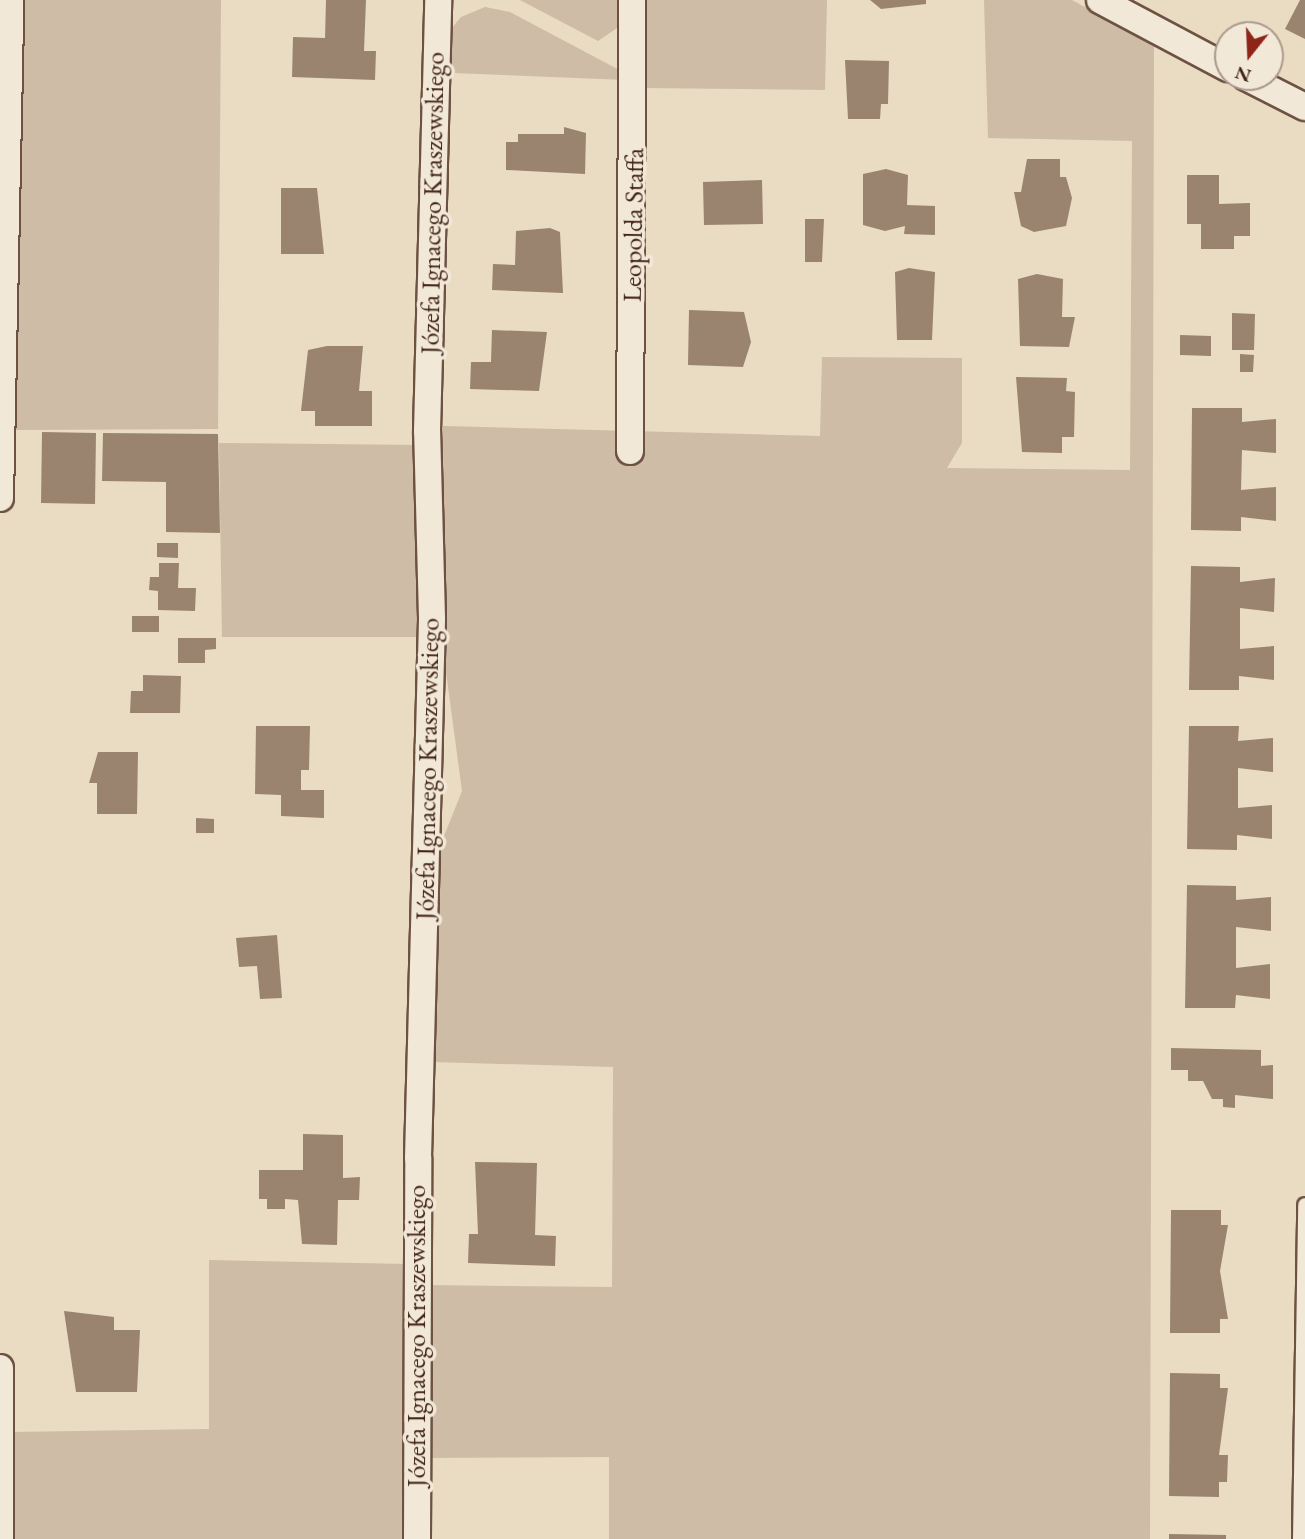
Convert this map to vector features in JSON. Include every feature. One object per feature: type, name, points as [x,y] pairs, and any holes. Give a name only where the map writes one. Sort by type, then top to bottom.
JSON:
[{"type":"street","points":[[0,498],[10,0]]},
{"type":"street","name":"Józefa Ignacego Kraszewskiego","points":[[416,1539],[418,1157],[432,618],[427,431],[439,0]]},
{"type":"street","name":"Leopolda Staffa","points":[[629,451],[632,0]]},
{"type":"street","points":[[1100,0],[1214,61]]},
{"type":"street","points":[[1274,91],[1305,107]]},
{"type":"street","points":[[0,1368],[0,1539]]},
{"type":"lane","points":[[1300,1539],[1305,1205]]},
{"type":"shaded area","points":[[17,0],[221,0],[218,429],[16,430]]},
{"type":"shaded area","points":[[520,0],[624,0],[620,26],[598,41]]},
{"type":"shaded area","points":[[642,0],[827,0],[825,90],[643,88]]},
{"type":"shaded area","points":[[984,0],[1072,0],[1154,45],[1150,1539],[609,1539],[609,1457],[425,1458],[425,1285],[612,1287],[613,1067],[433,1062],[438,851],[462,791],[444,657],[443,426],[820,436],[822,357],[962,358],[962,443],[947,468],[1130,470],[1132,141],[988,138]]},
{"type":"shaded area","points":[[485,7],[510,12],[623,72],[626,80],[452,73],[446,69],[452,28],[461,17]]},
{"type":"shaded area","points":[[219,443],[419,445],[417,637],[222,637]]},
{"type":"shaded area","points":[[209,1260],[407,1264],[406,1539],[11,1539],[11,1432],[209,1429]]},
{"type":"building","points":[[326,0],[366,0],[364,51],[376,51],[375,80],[292,77],[293,37],[325,38]]},
{"type":"building","points":[[870,0],[926,0],[926,4],[881,9]]},
{"type":"building","points":[[1300,0],[1305,0],[1305,39],[1285,29]]},
{"type":"building","points":[[845,60],[889,61],[888,104],[881,104],[880,119],[848,119]]},
{"type":"building","points":[[564,127],[586,133],[585,174],[506,170],[506,142],[518,142],[518,134],[564,134]]},
{"type":"building","points":[[1027,159],[1060,159],[1060,177],[1066,177],[1072,198],[1066,226],[1034,232],[1021,226],[1014,192],[1021,192]]},
{"type":"building","points":[[886,169],[908,175],[907,205],[935,206],[935,235],[904,234],[905,226],[885,231],[863,225],[863,174]]},
{"type":"building","points":[[1187,175],[1219,175],[1219,204],[1250,203],[1250,236],[1234,236],[1234,249],[1201,249],[1201,224],[1187,224]]},
{"type":"building","points":[[762,180],[763,224],[704,225],[703,182]]},
{"type":"building","points":[[281,188],[317,188],[324,254],[281,254]]},
{"type":"building","points":[[805,219],[824,219],[822,262],[805,262]]},
{"type":"building","points":[[550,228],[560,232],[563,293],[492,290],[493,264],[515,265],[516,231]]},
{"type":"building","points":[[909,268],[935,272],[932,340],[897,340],[895,272]]},
{"type":"building","points":[[1037,274],[1063,279],[1062,317],[1075,317],[1069,347],[1020,346],[1018,279]]},
{"type":"building","points":[[689,310],[744,312],[751,342],[743,367],[688,365]]},
{"type":"building","points":[[1232,313],[1255,314],[1254,350],[1232,350]]},
{"type":"building","points":[[492,330],[547,332],[539,391],[470,389],[471,362],[491,362]]},
{"type":"building","points":[[1180,335],[1211,336],[1211,356],[1180,355]]},
{"type":"building","points":[[327,346],[363,346],[359,391],[372,391],[372,426],[315,426],[315,411],[301,411],[308,350]]},
{"type":"building","points":[[1240,354],[1254,355],[1253,372],[1240,372]]},
{"type":"building","points":[[1016,377],[1067,378],[1066,391],[1075,392],[1074,437],[1062,437],[1062,453],[1022,452]]},
{"type":"building","points":[[1192,408],[1242,408],[1242,422],[1276,419],[1276,453],[1242,450],[1241,490],[1276,487],[1276,521],[1241,517],[1241,531],[1191,530]]},
{"type":"building","points":[[42,432],[96,433],[95,504],[41,503]]},
{"type":"building","points":[[103,433],[218,434],[220,533],[166,532],[166,482],[102,481]]},
{"type":"building","points":[[157,543],[178,543],[178,558],[157,557]]},
{"type":"building","points":[[159,563],[179,563],[178,588],[196,588],[195,611],[158,610],[158,591],[149,590],[150,577],[159,577]]},
{"type":"building","points":[[1191,566],[1240,567],[1240,582],[1275,578],[1274,612],[1240,608],[1240,649],[1274,646],[1274,680],[1239,676],[1239,690],[1189,690]]},
{"type":"building","points":[[132,616],[159,616],[159,632],[132,632]]},
{"type":"building","points":[[178,638],[216,638],[216,649],[205,650],[205,663],[178,663]]},
{"type":"building","points":[[143,675],[181,676],[180,713],[130,713],[131,691],[143,691]]},
{"type":"building","points":[[256,726],[310,726],[309,770],[301,770],[301,790],[324,790],[324,818],[281,816],[281,795],[255,794]]},
{"type":"building","points":[[1189,726],[1239,726],[1238,741],[1273,738],[1273,772],[1238,768],[1238,808],[1272,805],[1272,839],[1237,835],[1237,850],[1187,849]]},
{"type":"building","points":[[98,752],[138,752],[137,814],[97,814],[97,783],[89,783]]},
{"type":"building","points":[[196,818],[214,819],[214,833],[196,833]]},
{"type":"building","points":[[1187,885],[1236,886],[1236,900],[1271,897],[1271,931],[1236,927],[1236,968],[1270,964],[1270,999],[1236,995],[1235,1008],[1185,1008]]},
{"type":"building","points":[[277,935],[282,998],[260,999],[257,966],[239,967],[236,938]]},
{"type":"building","points":[[1171,1048],[1261,1050],[1261,1066],[1273,1065],[1273,1099],[1235,1095],[1235,1108],[1223,1107],[1223,1099],[1212,1099],[1203,1081],[1188,1081],[1188,1070],[1171,1070]]},
{"type":"building","points":[[303,1134],[343,1135],[343,1178],[360,1177],[359,1200],[338,1200],[337,1245],[302,1244],[298,1200],[285,1199],[285,1209],[267,1209],[267,1199],[259,1199],[259,1170],[303,1170]]},
{"type":"building","points":[[475,1162],[537,1163],[535,1235],[556,1236],[555,1266],[468,1263],[469,1234],[478,1234]]},
{"type":"building","points":[[1171,1210],[1221,1210],[1221,1225],[1228,1225],[1220,1271],[1228,1319],[1220,1319],[1220,1333],[1170,1333]]},
{"type":"building","points":[[64,1311],[114,1317],[114,1330],[140,1330],[137,1392],[76,1392]]},
{"type":"building","points":[[1170,1373],[1220,1374],[1220,1388],[1228,1388],[1219,1455],[1228,1455],[1227,1482],[1219,1482],[1219,1497],[1169,1496]]},
{"type":"building","points":[[1169,1534],[1226,1535],[1226,1539],[1169,1539]]}]
